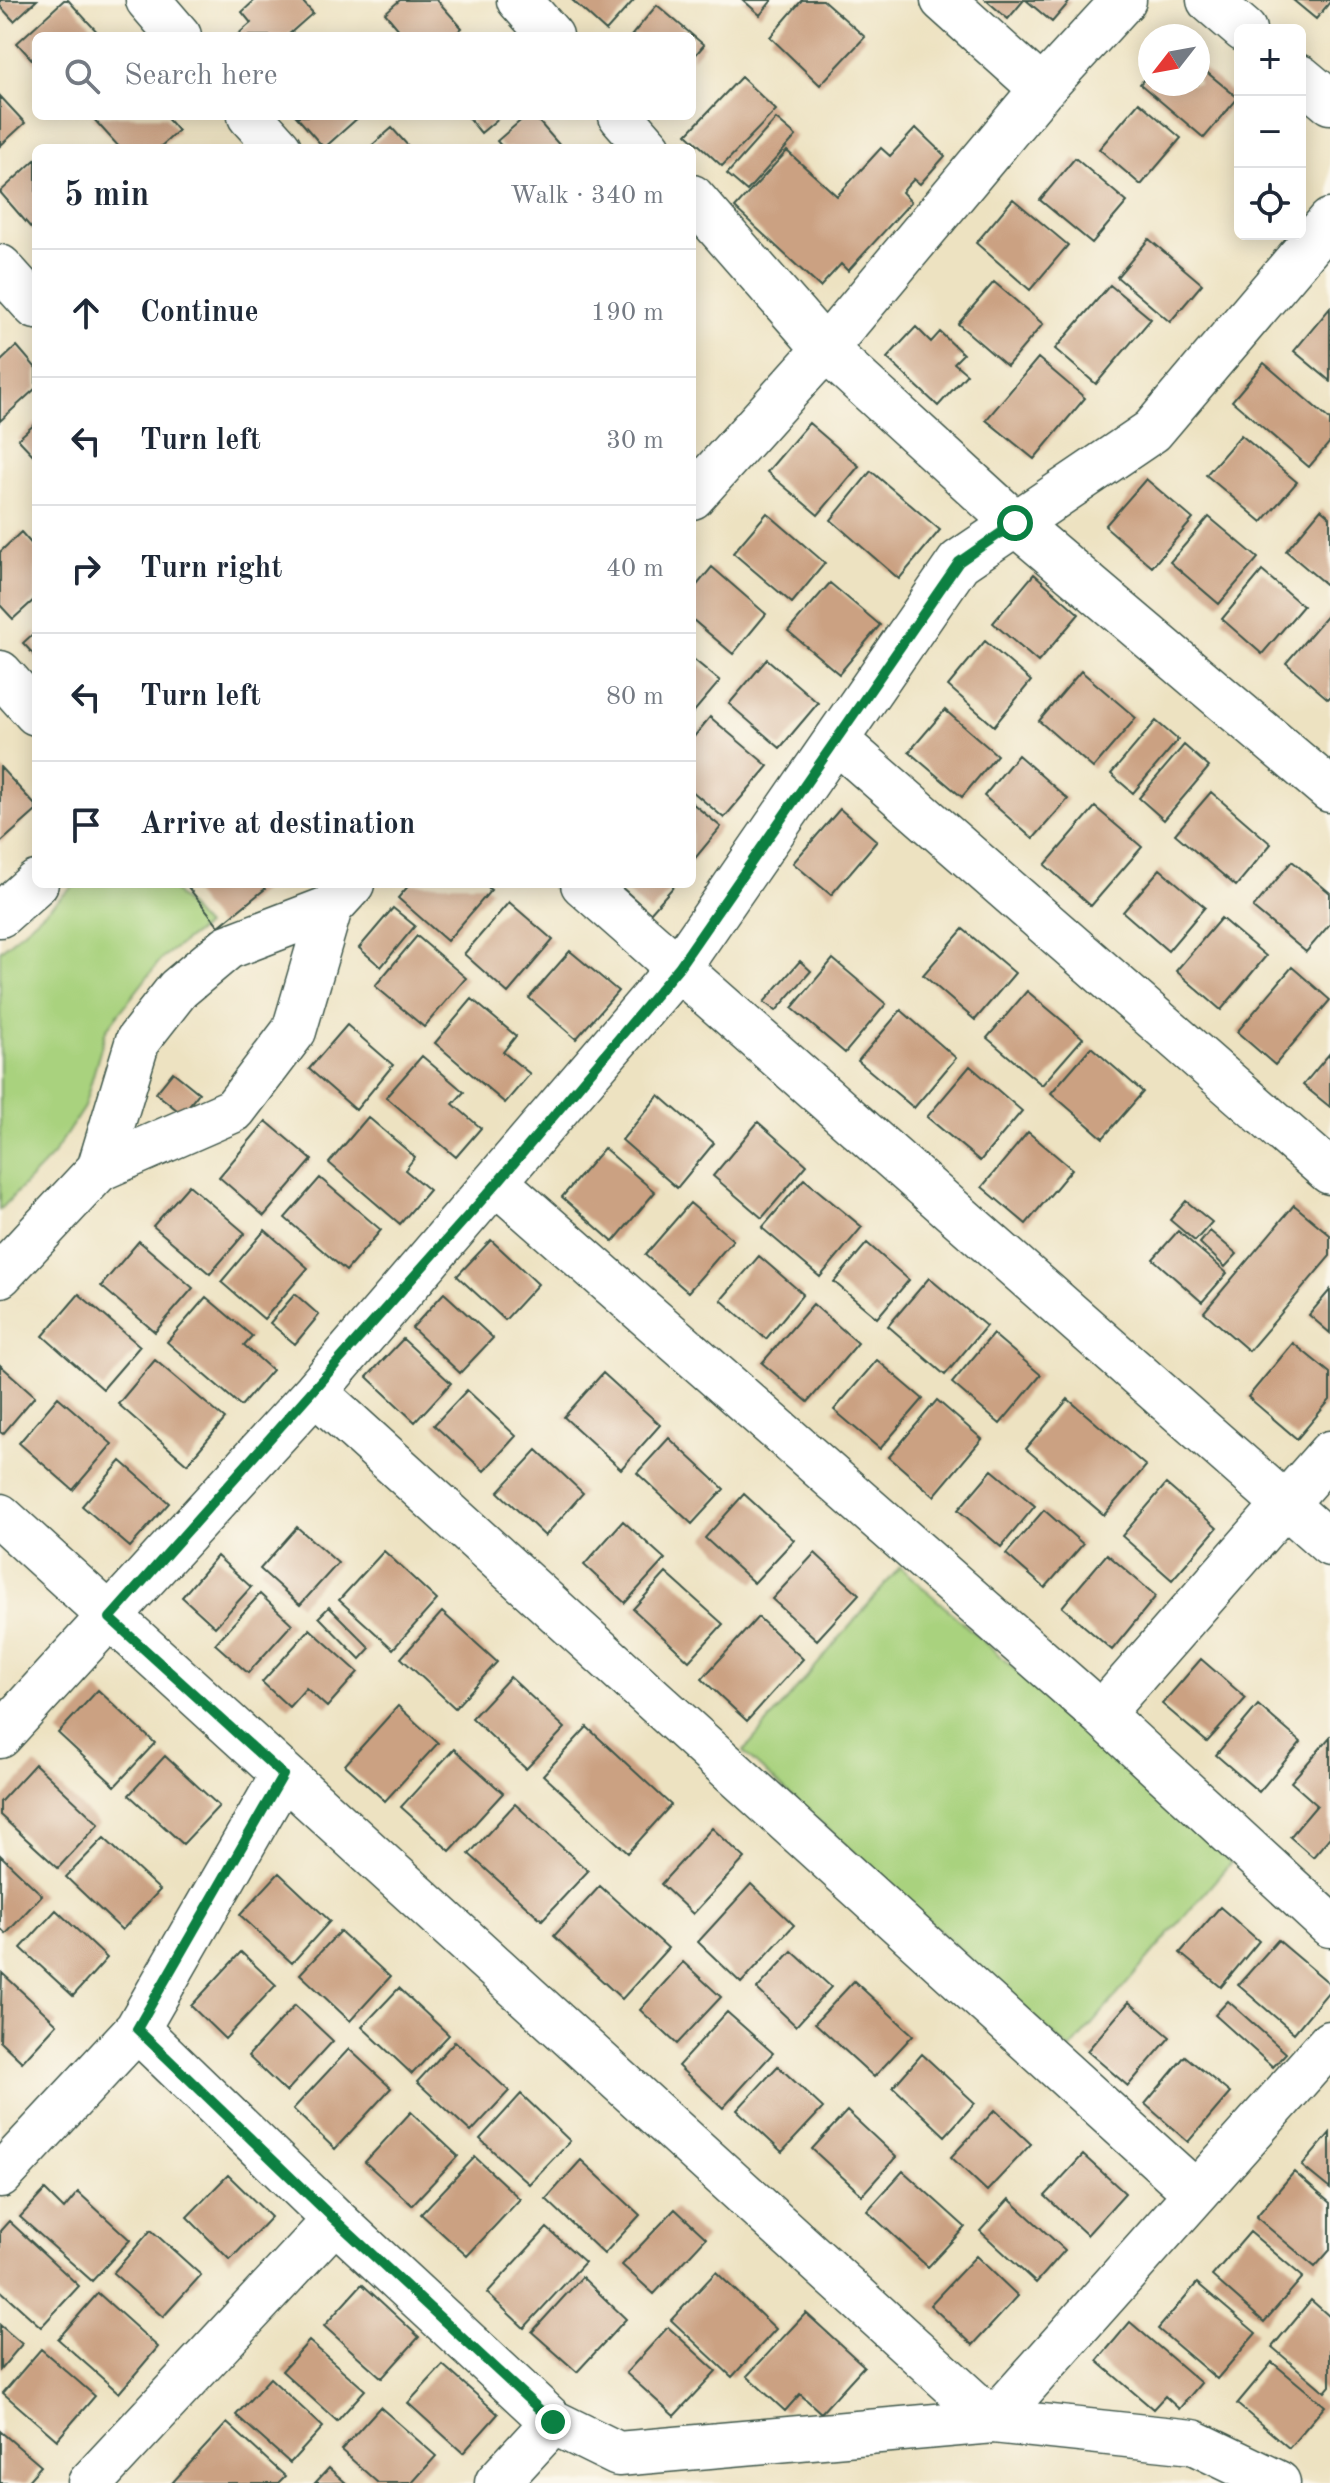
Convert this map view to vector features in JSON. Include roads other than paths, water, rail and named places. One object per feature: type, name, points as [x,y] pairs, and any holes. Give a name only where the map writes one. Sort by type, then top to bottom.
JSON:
[{"type":"street","points":[[148,0],[176,32]]},
{"type":"street","points":[[519,0],[547,32]]},
{"type":"street","points":[[943,0],[1042,89]]},
{"type":"street","points":[[696,493],[825,349],[1042,89],[1124,0]]},
{"type":"street","points":[[1209,0],[1237,24]]},
{"type":"street","points":[[1306,82],[1330,102]]},
{"type":"street","points":[[254,120],[275,144]]},
{"type":"street","points":[[624,120],[646,144]]},
{"type":"street","points":[[696,202],[825,349],[1015,523],[1330,790]]},
{"type":"street","points":[[0,1736],[315,1392],[679,967],[959,562],[1152,431],[1330,221]]},
{"type":"street","points":[[0,267],[32,303]]},
{"type":"street","points":[[0,673],[32,709]]},
{"type":"street","points":[[836,740],[1330,1172]]},
{"type":"street","points":[[0,915],[32,887]]},
{"type":"street","points":[[588,888],[1330,1544]]},
{"type":"street","points":[[0,1275],[99,1169],[234,1110],[294,1031],[341,896]]},
{"type":"street","points":[[99,1169],[138,1040],[178,989],[228,947],[341,896]]},
{"type":"street","points":[[497,1183],[1101,1714],[1330,1925]]},
{"type":"street","points":[[315,1392],[1196,2193]]},
{"type":"street","points":[[1101,1714],[1330,1453]]},
{"type":"street","points":[[0,1516],[993,2421]]},
{"type":"street","points":[[0,2176],[137,2029],[283,1775]]},
{"type":"street","points":[[137,2029],[335,2220],[553,2422],[618,2454],[993,2421],[1193,2442],[1278,2483]]},
{"type":"street","points":[[993,2421],[1330,2043]]},
{"type":"street","points":[[90,2483],[335,2220]]},
{"type":"street","points":[[497,2483],[553,2422]]}]
